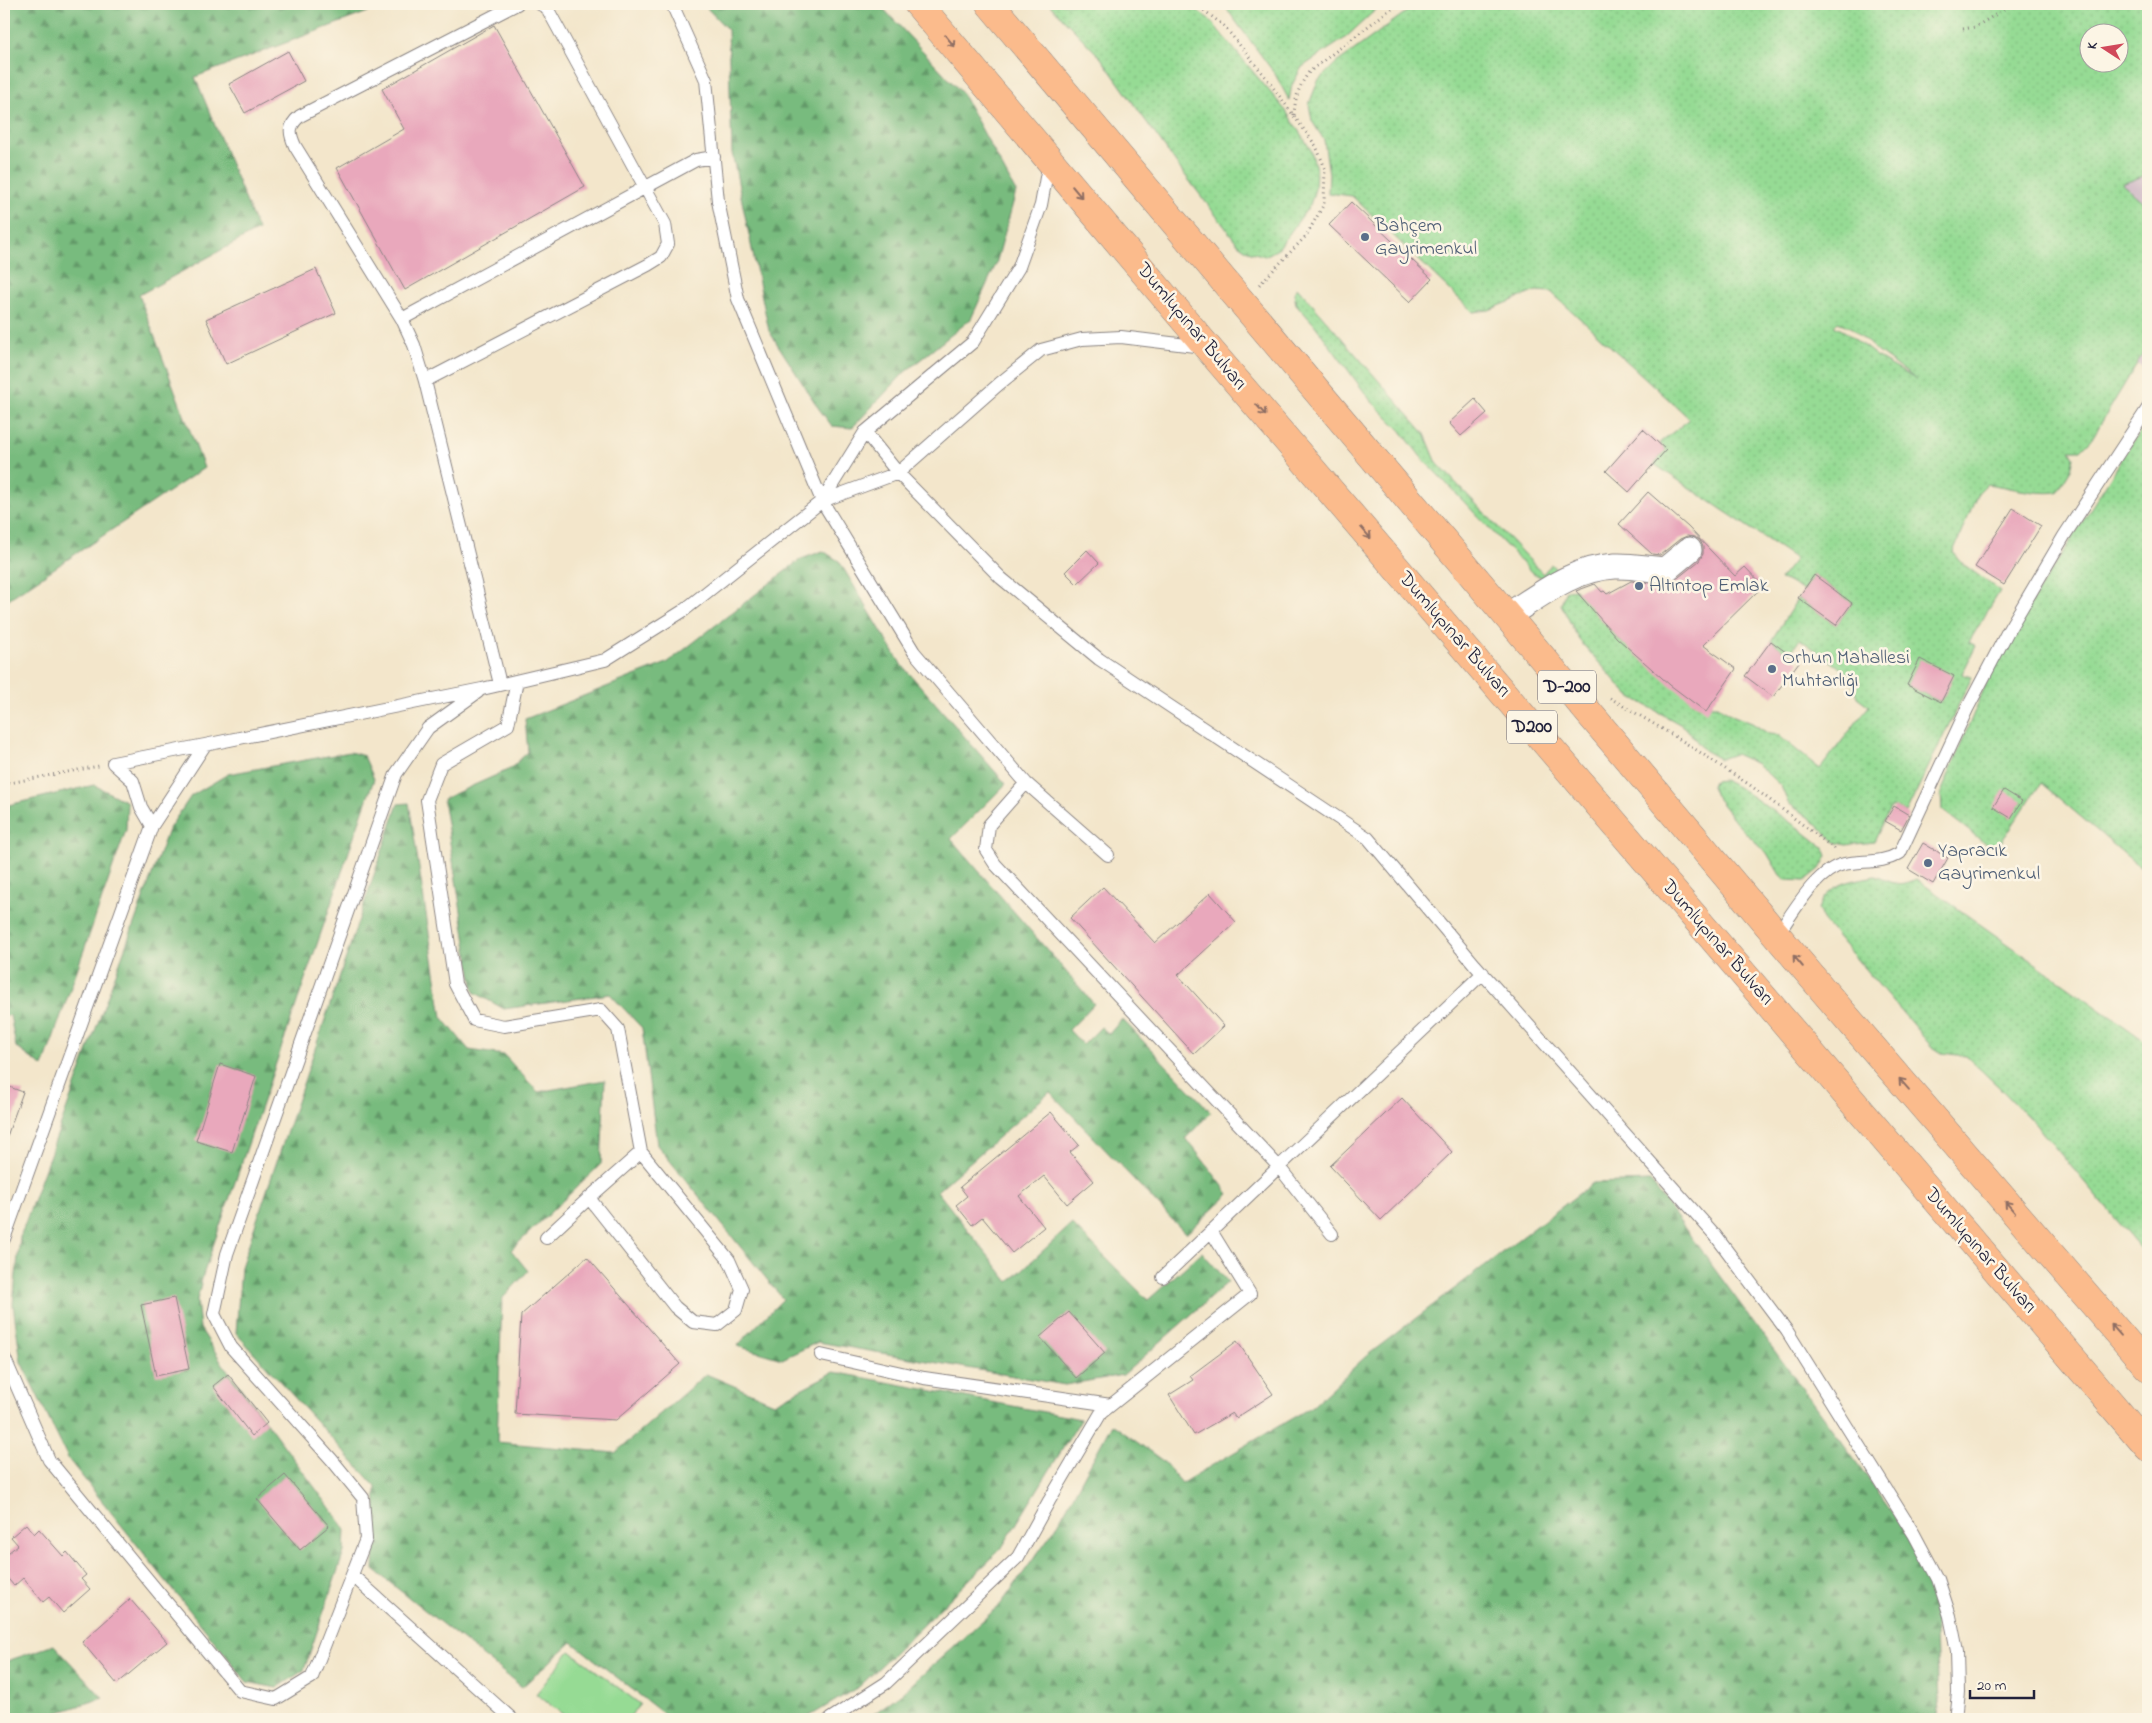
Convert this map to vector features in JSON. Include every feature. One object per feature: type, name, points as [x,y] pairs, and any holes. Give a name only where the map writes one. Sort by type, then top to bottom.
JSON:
[{"type":"highway","name":"Dumlupınar Bulvarı","points":[[918,4],[1050,158],[1208,348],[2148,1447]]},
{"type":"highway","name":"D-200","points":[[990,4],[1777,935],[2148,1367]]},
{"type":"street","points":[[1507,616],[1565,579],[1598,568],[1615,566],[1665,570],[1689,550]]},
{"type":"lane","points":[[500,684],[425,380],[414,346],[402,319],[295,146],[289,132],[292,122],[300,116],[517,4]]},
{"type":"lane","points":[[425,380],[648,265],[661,257],[668,244],[665,224],[547,8],[540,4]]},
{"type":"lane","points":[[672,4],[706,80],[718,201],[738,299],[822,501],[914,652],[1026,783],[1108,855]]},
{"type":"lane","points":[[402,319],[696,160],[714,157]]},
{"type":"lane","points":[[822,501],[865,432],[973,342],[1019,267],[1041,205],[1050,158]]},
{"type":"lane","points":[[113,763],[482,689],[606,660],[683,611],[822,501],[898,473],[999,384],[1041,350],[1082,339],[1121,337],[1208,348]]},
{"type":"lane","points":[[1777,935],[1803,898],[1829,869],[1844,864],[1891,859],[1900,853],[1967,709],[2008,631],[2064,536],[2148,408]]},
{"type":"lane","points":[[865,432],[898,473],[1001,578],[1099,659],[1368,838],[1484,973],[1716,1235],[1792,1339],[1914,1534],[1938,1579],[1950,1616],[1957,1651],[1958,1693],[1955,1719]]},
{"type":"lane","points":[[517,680],[508,725],[441,764],[427,800],[455,984],[474,1020],[504,1026],[601,1010],[618,1029],[640,1152],[729,1260],[742,1289],[736,1310],[717,1325],[693,1322],[675,1307],[589,1198]]},
{"type":"lane","points":[[4,1357],[49,1460],[240,1691],[276,1699],[312,1677],[366,1539],[363,1498],[232,1347],[214,1314],[227,1254],[396,774],[428,728],[482,689]]},
{"type":"lane","points":[[4,1239],[152,826],[205,745]]},
{"type":"lane","points":[[113,763],[132,781],[152,826]]},
{"type":"lane","points":[[1026,783],[989,825],[986,850],[995,864],[1278,1166],[1332,1234]]},
{"type":"lane","points":[[1163,1278],[1278,1166],[1484,973]]},
{"type":"lane","points":[[546,1238],[640,1152]]},
{"type":"lane","points":[[830,1719],[886,1683],[1018,1557],[1101,1413],[1250,1294],[1211,1231]]},
{"type":"lane","points":[[821,1355],[924,1378],[1111,1405]]},
{"type":"lane","points":[[352,1575],[512,1719]]},
{"type":"path","points":[[1196,4],[1224,26],[1294,115],[1316,146],[1325,168],[1324,204],[1306,236],[1242,303]]},
{"type":"path","points":[[1294,115],[1295,98],[1299,86],[1309,72],[1396,4]]},
{"type":"path","points":[[1963,29],[1975,27],[2013,4]]},
{"type":"path","points":[[1606,696],[1682,740],[1750,785],[1831,847],[1863,862]]},
{"type":"path","points":[[4,784],[113,763]]},
{"type":"shaded area","points":[[2148,174],[2148,206],[2122,184]]},
{"type":"shaded area","points":[[2148,345],[2148,370],[2137,363]]},
{"type":"green space","points":[[4,4],[389,4],[195,77],[258,230],[139,295],[204,468],[4,602]]},
{"type":"green space","points":[[703,4],[879,4],[962,93],[1016,192],[996,264],[971,319],[905,372],[852,428],[832,426],[769,331],[732,153],[728,30]]},
{"type":"green space","points":[[1049,4],[1188,4],[1209,19],[1286,111],[1311,150],[1316,169],[1315,189],[1310,205],[1278,249],[1265,256],[1248,251],[1238,244],[1178,166],[1101,58]]},
{"type":"green space","points":[[1223,4],[1382,4],[1344,39],[1302,67],[1292,85],[1289,100],[1275,74]]},
{"type":"green space","points":[[1417,4],[2148,4],[2148,174],[2122,184],[2148,206],[2148,345],[2091,440],[2081,450],[2070,450],[2074,457],[2071,469],[2057,492],[2031,492],[1987,484],[1978,493],[1953,552],[1963,564],[2000,591],[1969,642],[1976,646],[1962,674],[1972,677],[1906,813],[1891,806],[1874,842],[1846,845],[1835,842],[1812,820],[1788,803],[1781,786],[1757,764],[1735,754],[1720,759],[1704,750],[1685,727],[1628,695],[1579,640],[1561,604],[1566,590],[1575,589],[1619,640],[1710,706],[1718,706],[1769,734],[1778,735],[1820,769],[1869,706],[1857,697],[1850,675],[1800,639],[1789,655],[1771,641],[1798,598],[1836,625],[1852,603],[1814,575],[1803,590],[1780,579],[1796,559],[1654,464],[1666,450],[1659,443],[1690,419],[1551,292],[1536,291],[1489,310],[1473,312],[1352,196],[1328,193],[1329,174],[1324,140],[1312,121],[1309,104],[1318,81],[1335,64]],"holes":[[[1838,322],[1852,328],[1877,351],[1917,380],[1882,360],[1844,331],[1834,326]],[[1920,660],[1953,676],[1941,702],[1907,685]]]},
{"type":"green space","points":[[1297,287],[1425,434],[1437,463],[1543,574],[1551,564],[1562,576],[1547,579],[1533,574],[1421,457],[1401,431],[1371,401],[1314,324],[1296,304],[1294,293]]},
{"type":"green space","points":[[2148,418],[2148,874],[2041,783],[1995,851],[1942,810],[1941,793],[1985,686],[2017,625]]},
{"type":"green space","points":[[823,551],[839,561],[901,664],[1006,784],[951,839],[1094,1004],[1069,1030],[1083,1045],[1101,1027],[1109,1034],[1122,1019],[1211,1112],[1186,1138],[1229,1194],[1186,1234],[1050,1092],[937,1191],[1009,1282],[1072,1224],[1148,1300],[1202,1252],[1228,1282],[1123,1375],[1065,1385],[818,1342],[782,1359],[737,1346],[783,1299],[657,1145],[642,1028],[610,994],[504,1009],[474,992],[443,799],[510,769],[528,752],[525,719],[667,663],[801,559]]},
{"type":"green space","points":[[350,752],[364,756],[374,779],[203,1275],[197,1300],[200,1328],[223,1364],[345,1528],[344,1552],[304,1670],[277,1688],[247,1682],[69,1460],[21,1362],[13,1304],[20,1237],[168,830],[191,796],[228,774]]},
{"type":"green space","points":[[1723,780],[1738,787],[1800,829],[1824,848],[1827,856],[1820,869],[1805,881],[1786,880],[1780,875],[1767,853],[1741,828],[1714,794],[1712,786],[1714,781]]},
{"type":"green space","points":[[94,785],[127,802],[126,830],[43,1067],[16,1047],[10,1015],[4,1017],[4,806]]},
{"type":"green space","points":[[409,803],[442,1017],[469,1050],[504,1055],[538,1092],[605,1080],[601,1164],[511,1250],[528,1271],[502,1299],[497,1442],[615,1453],[706,1374],[774,1403],[834,1372],[1081,1419],[1001,1549],[860,1686],[805,1719],[670,1719],[572,1642],[522,1687],[374,1570],[376,1487],[236,1333],[241,1267],[398,804]]},
{"type":"green space","points":[[1875,876],[1900,884],[1916,879],[2148,1043],[2148,1257],[2036,1125],[1966,1056],[1942,1053],[1931,1046],[1823,920],[1818,909],[1834,888],[1849,882]]},
{"type":"green space","points":[[1650,1181],[1895,1515],[1934,1589],[1939,1703],[1936,1719],[867,1719],[902,1693],[1001,1604],[1055,1529],[1112,1424],[1163,1461],[1182,1483],[1313,1406],[1365,1357],[1593,1183]]},
{"type":"green space","points":[[54,1645],[103,1698],[38,1719],[4,1719],[4,1662]]},
{"type":"green space","points":[[570,1651],[640,1704],[628,1719],[569,1719],[536,1694]]},
{"type":"building","points":[[494,25],[585,187],[405,290],[337,168],[404,129],[382,89]]},
{"type":"building","points":[[288,51],[304,81],[245,113],[229,84]]},
{"type":"building","name":"Bahçem Gayrimenkul","points":[[1351,202],[1432,279],[1410,302],[1329,225]]},
{"type":"building","points":[[316,269],[336,313],[226,364],[206,319]]},
{"type":"building","points":[[1475,399],[1487,413],[1461,436],[1449,423]]},
{"type":"building","points":[[1643,429],[1666,450],[1629,492],[1606,471]]},
{"type":"building","points":[[1648,492],[1688,527],[1735,576],[1745,567],[1763,586],[1703,645],[1736,669],[1706,712],[1670,685],[1617,638],[1576,591],[1595,584],[1602,592],[1604,591],[1607,594],[1631,581],[1665,584],[1674,581],[1699,561],[1703,554],[1703,547],[1700,540],[1694,537],[1687,536],[1680,539],[1660,555],[1652,554],[1619,524]]},
{"type":"building","points":[[2013,508],[2041,526],[2004,585],[1975,567]]},
{"type":"building","points":[[1087,550],[1099,563],[1077,584],[1065,572]]},
{"type":"building","points":[[1814,575],[1852,603],[1836,625],[1798,598]]},
{"type":"building","name":"Orhun Mahallesi Muhtarlığı","points":[[1771,641],[1799,662],[1773,697],[1745,676]]},
{"type":"building","points":[[1920,659],[1954,676],[1941,702],[1907,685]]},
{"type":"building","points":[[2004,790],[2022,801],[2011,818],[1993,807]]},
{"type":"building","points":[[1894,806],[1909,815],[1901,830],[1885,821]]},
{"type":"building","name":"Yapracık Gayrimenkul","points":[[1923,843],[1948,858],[1933,884],[1908,869]]},
{"type":"building","points":[[1103,887],[1155,943],[1210,893],[1236,922],[1178,975],[1224,1026],[1194,1054],[1070,918]]},
{"type":"building","points":[[220,1064],[256,1076],[232,1152],[196,1141]]},
{"type":"building","points":[[4,1085],[23,1092],[6,1139],[4,1138]]},
{"type":"building","points":[[1402,1098],[1452,1152],[1381,1220],[1330,1166]]},
{"type":"building","points":[[1051,1112],[1079,1145],[1070,1152],[1094,1181],[1067,1204],[1044,1176],[1019,1196],[1044,1227],[1012,1253],[982,1217],[972,1225],[956,1205],[967,1196],[960,1187]]},
{"type":"building","points":[[587,1257],[680,1364],[616,1420],[515,1414],[521,1315]]},
{"type":"building","points":[[174,1298],[189,1369],[156,1376],[141,1305]]},
{"type":"building","points":[[1069,1312],[1105,1353],[1076,1378],[1040,1337]]},
{"type":"building","points":[[1237,1341],[1273,1394],[1236,1418],[1232,1413],[1194,1435],[1169,1395],[1193,1380],[1190,1376]]},
{"type":"building","points":[[228,1374],[267,1423],[252,1436],[213,1386]]},
{"type":"building","points":[[285,1475],[329,1526],[300,1550],[257,1499]]},
{"type":"building","points":[[26,1524],[34,1534],[39,1529],[63,1556],[67,1552],[86,1575],[81,1579],[90,1589],[63,1613],[49,1597],[43,1602],[23,1578],[14,1586],[4,1574],[4,1556],[18,1545],[11,1537]]},
{"type":"building","points":[[130,1599],[167,1642],[117,1684],[82,1642]]},
{"type":"place","name":"Bahçem Gayrimenkul","points":[[1365,237]]},
{"type":"place","name":"Altıntop Emlak","points":[[1639,586]]},
{"type":"place","name":"Orhun Mahallesi Muhtarlığı","points":[[1772,669]]},
{"type":"place","name":"Yapracık Gayrimenkul","points":[[1928,863]]}]
